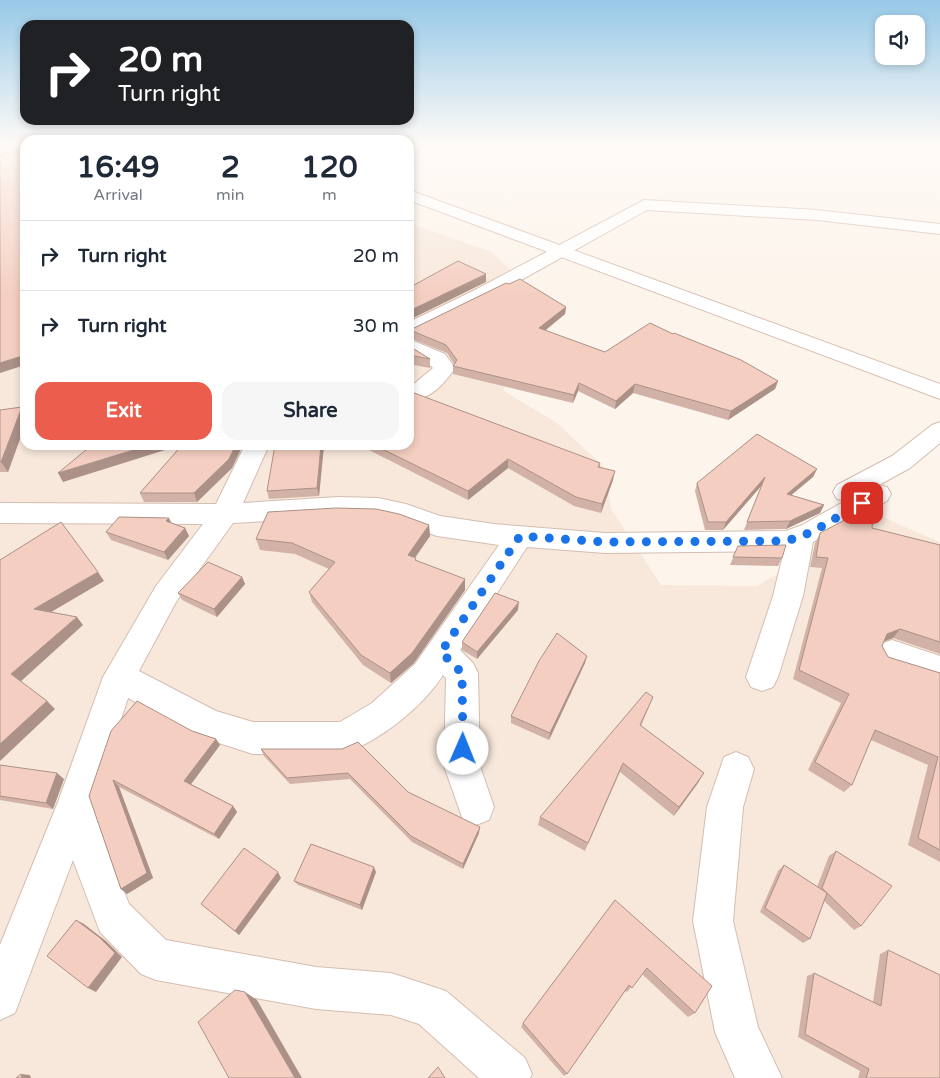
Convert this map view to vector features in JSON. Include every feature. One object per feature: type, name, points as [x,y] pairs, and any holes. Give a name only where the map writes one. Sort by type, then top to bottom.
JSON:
[{"type":"street","points":[[414,197],[940,392]]},
{"type":"street","points":[[414,328],[480,295],[644,205],[817,215],[940,229]]},
{"type":"street","points":[[414,347],[437,359],[444,368],[438,376],[416,393]]},
{"type":"street","points":[[824,503],[901,462],[940,430]]},
{"type":"street","points":[[0,998],[76,802],[119,677],[166,594],[225,514],[255,450]]},
{"type":"street","points":[[0,513],[225,514],[338,507],[378,508],[406,514],[437,526],[520,536],[625,542],[787,541],[812,532],[878,494]]},
{"type":"street","points":[[119,677],[209,725],[253,738],[344,738],[384,714],[426,674],[520,536]]},
{"type":"street","points":[[762,677],[788,596],[800,536]]},
{"type":"street","points":[[441,652],[462,673],[462,766],[476,807]]},
{"type":"street","points":[[892,654],[940,670]]},
{"type":"street","points":[[736,769],[725,807],[713,921],[737,1032],[759,1078]]},
{"type":"street","points":[[76,802],[87,846],[114,918],[156,959],[316,988],[390,994],[431,1006],[509,1074]]},
{"type":"shaded area","points":[[0,193],[20,193],[20,450],[414,450],[414,225],[492,252],[536,295],[507,348],[504,391],[557,423],[604,467],[611,509],[661,585],[757,586],[809,556],[845,501],[940,542],[940,1078],[0,1078]]},
{"type":"building","points":[[0,193],[20,193],[20,357],[0,363]]},
{"type":"building","points":[[458,261],[486,274],[414,309],[414,285]]},
{"type":"building","points":[[520,279],[566,307],[539,328],[605,352],[650,323],[673,334],[741,360],[778,381],[731,411],[635,384],[616,401],[579,383],[574,395],[453,366],[457,360],[446,345],[414,332],[414,328],[506,283],[509,284]]},
{"type":"building","points":[[414,349],[430,359],[414,356]]},
{"type":"building","points":[[414,393],[600,463],[598,467],[615,471],[602,504],[576,497],[508,459],[468,491],[384,450],[414,450]]},
{"type":"building","points":[[20,407],[20,412],[1,462],[0,462],[0,410]]},
{"type":"building","points":[[757,434],[817,469],[787,494],[824,505],[790,521],[747,522],[765,477],[726,522],[708,522],[697,483]]},
{"type":"building","points":[[86,450],[134,450],[58,473]]},
{"type":"building","points":[[178,450],[234,450],[229,459],[194,493],[140,493]]},
{"type":"building","points":[[274,450],[321,450],[317,488],[267,491]]},
{"type":"building","points":[[336,508],[376,509],[399,514],[429,525],[408,555],[416,558],[415,560],[465,579],[412,653],[390,673],[361,655],[309,592],[335,562],[292,543],[256,539],[268,512]]},
{"type":"building","points":[[858,513],[873,517],[872,528],[940,545],[940,642],[900,629],[887,634],[882,646],[888,657],[940,673],[940,850],[918,838],[938,757],[875,730],[852,785],[815,762],[849,694],[799,670],[828,558],[816,557],[820,533]]},
{"type":"building","points":[[119,517],[169,518],[166,521],[185,528],[164,552],[106,532]]},
{"type":"building","points":[[61,522],[98,572],[34,609],[77,617],[11,674],[47,701],[0,744],[0,560]]},
{"type":"building","points":[[786,545],[782,558],[733,557],[738,546]]},
{"type":"building","points":[[208,562],[242,577],[214,609],[178,593]]},
{"type":"building","points":[[495,593],[519,602],[477,652],[462,642]]},
{"type":"building","points":[[557,633],[587,656],[550,733],[511,716],[539,661]]},
{"type":"building","points":[[646,692],[653,697],[640,725],[704,773],[679,807],[623,763],[588,843],[540,817]]},
{"type":"building","points":[[137,701],[192,731],[216,739],[184,781],[233,806],[214,834],[113,780],[147,873],[121,889],[89,796],[111,731]]},
{"type":"building","points":[[358,742],[408,792],[480,827],[463,864],[411,836],[348,773],[287,778],[261,749],[342,749]]},
{"type":"building","points":[[0,765],[57,773],[46,803],[0,796]]},
{"type":"building","points":[[311,844],[374,867],[360,905],[294,881]]},
{"type":"building","points":[[244,848],[278,872],[235,931],[201,904]]},
{"type":"building","points":[[836,851],[892,886],[861,926],[822,888]]},
{"type":"building","points":[[784,865],[827,893],[810,939],[765,908]]},
{"type":"building","points":[[615,900],[712,986],[695,1013],[647,968],[632,988],[629,985],[567,1074],[523,1023]]},
{"type":"building","points":[[76,920],[99,937],[115,953],[88,988],[47,956]]},
{"type":"building","points":[[888,950],[940,975],[940,1078],[866,1078],[869,1069],[805,1034],[814,973],[881,1006]]},
{"type":"building","points":[[235,990],[245,992],[295,1078],[229,1078],[198,1022]]},
{"type":"building","points":[[438,1067],[445,1078],[428,1078]]},
{"type":"route","points":[[463,749],[462,673],[441,652],[520,536],[605,542],[787,541],[812,532],[862,503]]}]
